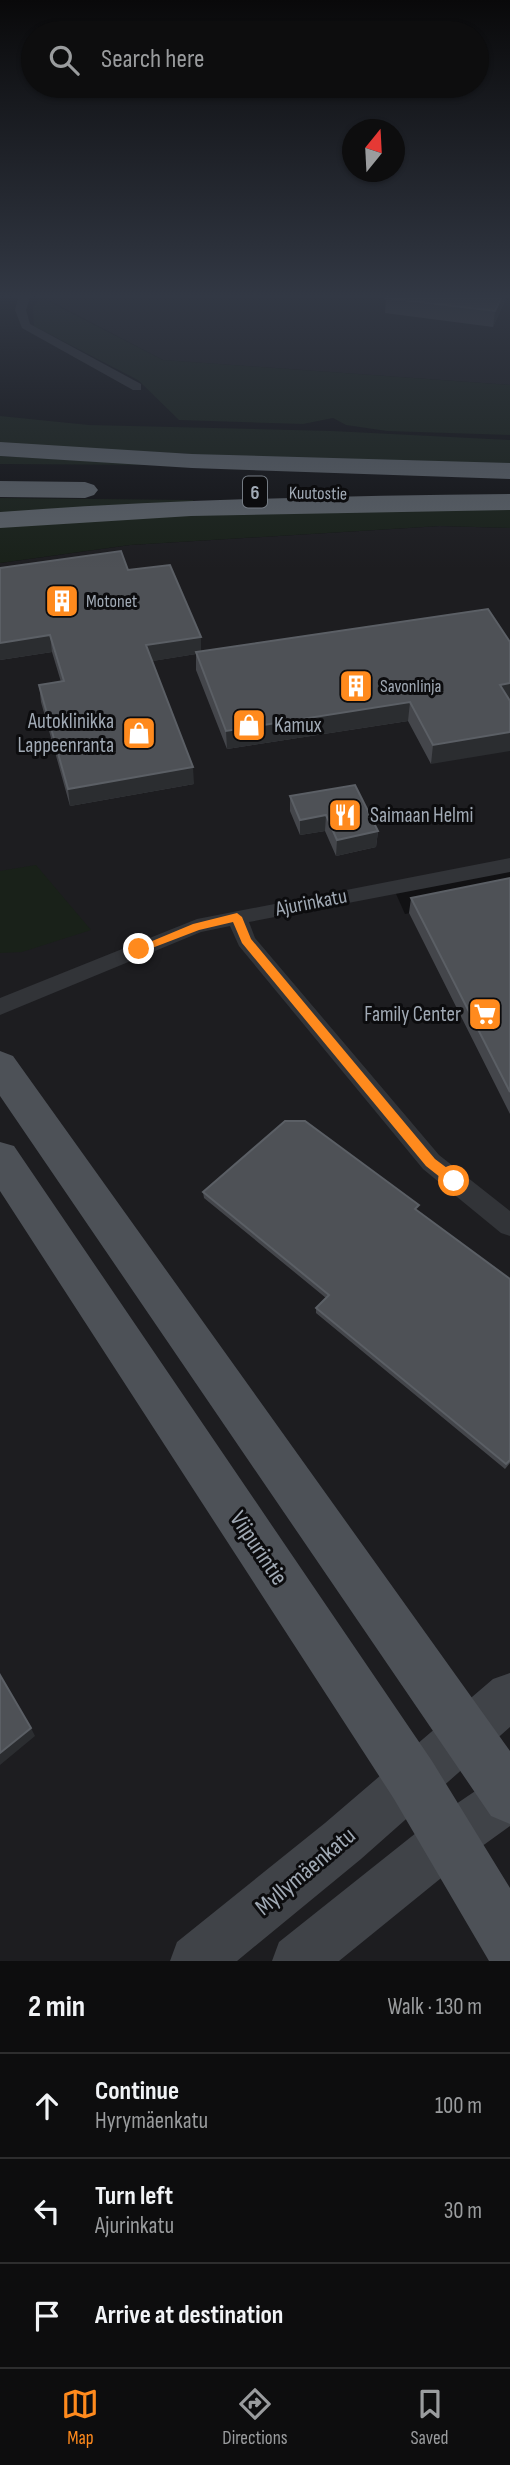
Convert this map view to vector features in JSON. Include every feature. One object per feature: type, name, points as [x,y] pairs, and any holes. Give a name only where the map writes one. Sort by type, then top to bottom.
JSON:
[{"type":"highway","points":[[0,449],[192,461],[510,473]]},
{"type":"highway","name":"Kuutostie","points":[[0,471],[510,473]]},
{"type":"highway","name":"Kuutostie","points":[[0,489],[510,495]]},
{"type":"highway","points":[[0,520],[109,510],[244,505],[510,502]]},
{"type":"main road","points":[[0,1066],[510,1797],[449,1839],[298,1961]]},
{"type":"main road","name":"Viipurintie","points":[[0,1158],[413,1780],[510,1942]]},
{"type":"main road","name":"Myllymäenkatu","points":[[196,1961],[510,1696]]},
{"type":"street","name":"Ajurinkatu","points":[[0,1007],[197,926],[510,865]]},
{"type":"street","points":[[237,917],[246,941],[431,1163],[510,1225]]},
{"type":"shaded area","points":[[144,386],[510,386],[510,435],[387,431],[346,425],[333,418],[303,424],[179,420]]},
{"type":"shaded area","points":[[0,416],[89,425],[332,431],[510,440],[510,464],[322,461],[0,444]]},
{"type":"shaded area","points":[[0,456],[158,465],[0,464]]},
{"type":"shaded area","points":[[0,498],[193,500],[194,502],[0,513]]},
{"type":"shaded area","points":[[510,509],[510,528],[440,526],[130,545],[0,563],[0,527],[165,514]]},
{"type":"shaded area","points":[[440,526],[510,528],[510,865],[393,887],[405,914],[510,893],[510,1961],[0,1961],[0,563],[130,545]]},
{"type":"shaded area","points":[[36,865],[91,930],[22,952],[0,953],[0,871]]},
{"type":"building","points":[[121,551],[128,570],[170,565],[201,637],[146,645],[193,767],[68,789],[39,685],[64,681],[50,635],[0,643],[0,568]]},
{"type":"building","name":"Savonlinja","points":[[488,609],[510,642],[510,683],[500,685],[510,701],[510,732],[433,745],[410,702],[226,731],[196,652]]},
{"type":"building","points":[[355,785],[378,831],[337,840],[326,815],[300,820],[290,796]]},
{"type":"building","name":"Family Center","points":[[510,878],[510,1092],[411,898]]},
{"type":"building","points":[[285,1121],[305,1121],[419,1205],[415,1209],[510,1279],[510,1460],[506,1464],[316,1308],[329,1295],[203,1192]]},
{"type":"building","points":[[0,1675],[31,1728],[0,1753]]},
{"type":"place","name":"Motonet","points":[[62,601]]},
{"type":"place","name":"Savonlinja","points":[[356,686]]},
{"type":"place","name":"Kamux","points":[[249,725]]},
{"type":"place","name":"Autoklinikka Lappeenranta","points":[[139,733]]},
{"type":"place","name":"Saimaan Helmi","points":[[345,815]]},
{"type":"place","name":"Family Center","points":[[485,1014]]},
{"type":"route","points":[[139,949],[197,926],[237,917],[246,941],[431,1163],[454,1181]]}]
